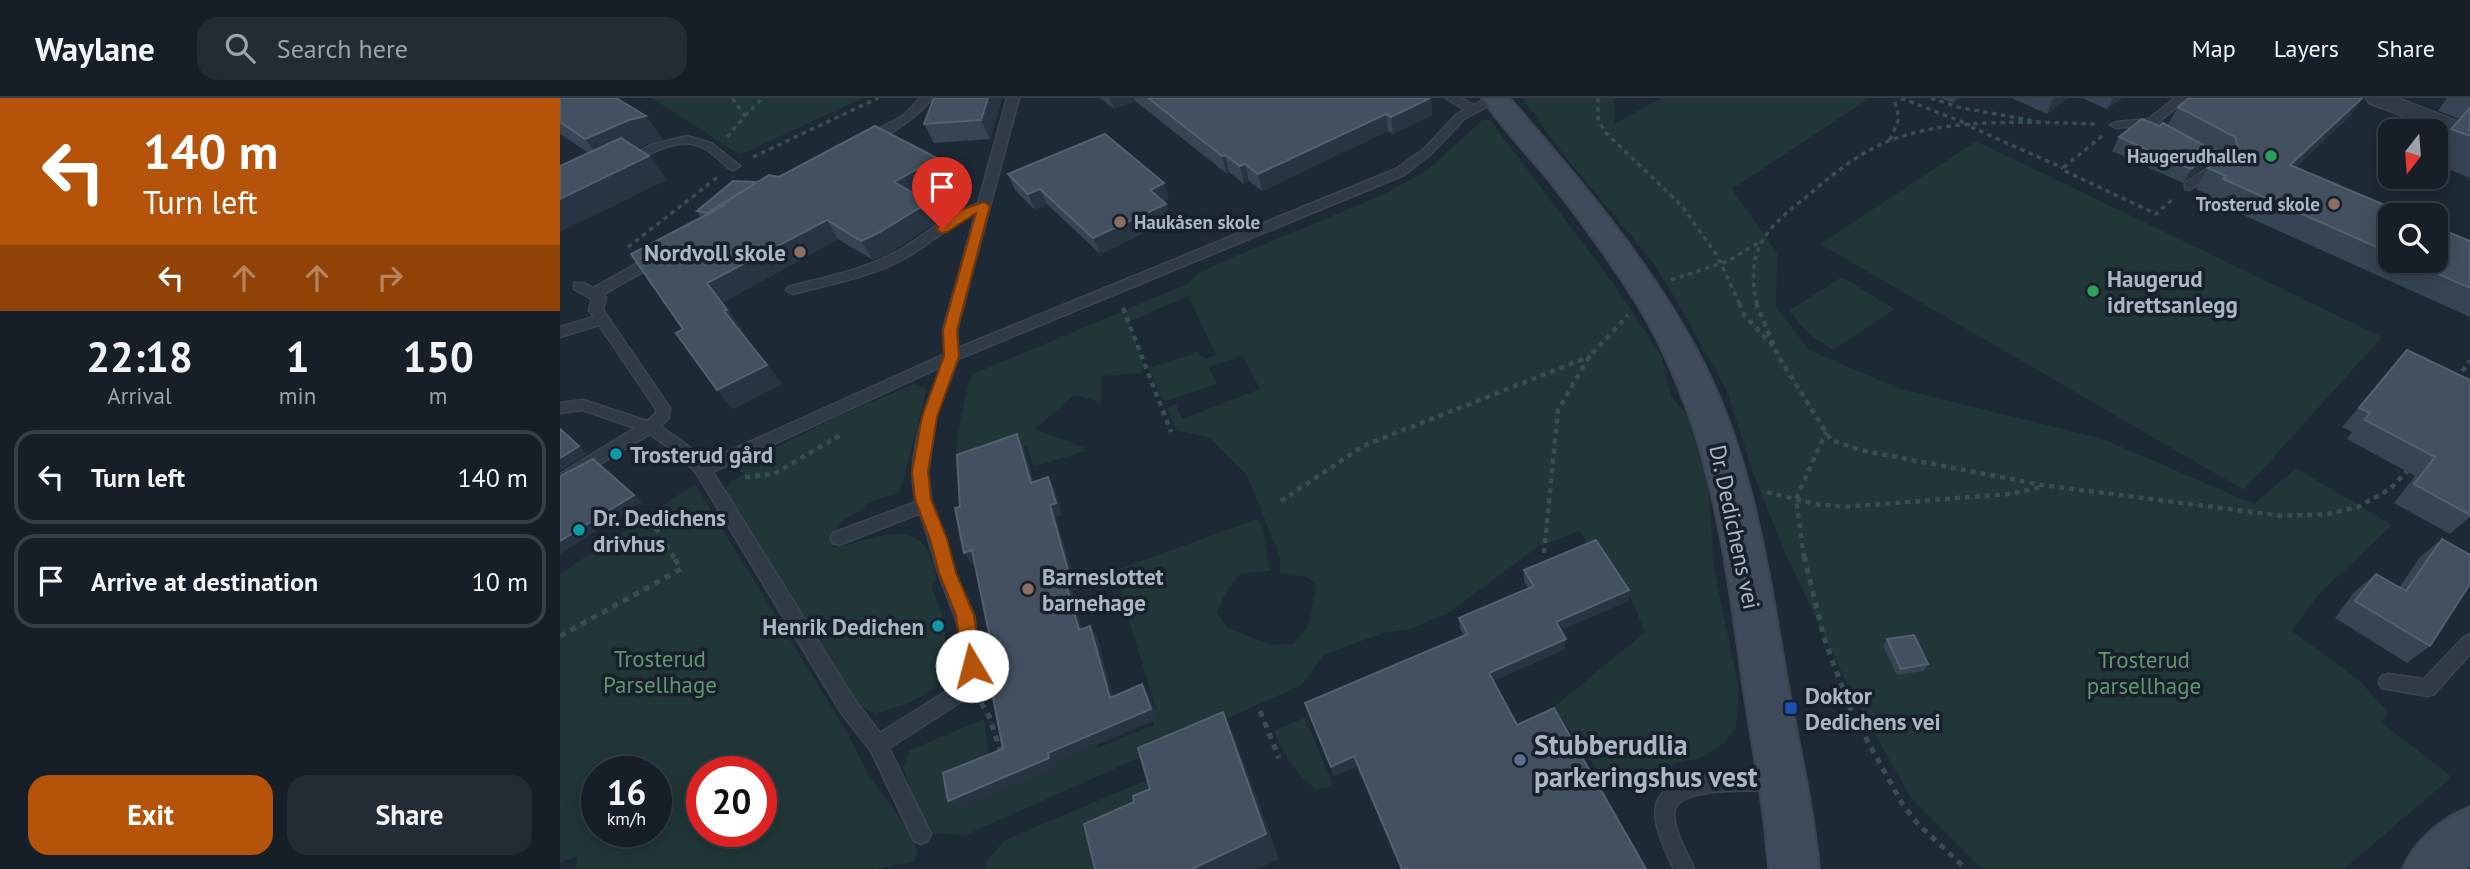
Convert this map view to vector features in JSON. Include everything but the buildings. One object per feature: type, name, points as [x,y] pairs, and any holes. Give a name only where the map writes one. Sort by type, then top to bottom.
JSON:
[{"type":"street","points":[[2377,98],[2419,119]]},
{"type":"street","name":"Dr. Dedichens vei","points":[[1487,102],[1617,248],[1668,329],[1700,392],[1720,446],[1731,488],[1796,864]]},
{"type":"street","points":[[2448,131],[2470,134]]},
{"type":"street","points":[[2428,869],[2470,831]]},
{"type":"lane","points":[[850,148],[906,118],[927,98]]},
{"type":"lane","points":[[878,745],[959,694],[968,681],[972,666],[965,615],[947,573],[925,505],[920,472],[929,417],[951,356],[950,330],[1013,98]]},
{"type":"lane","points":[[1452,98],[1487,102]]},
{"type":"lane","points":[[2116,125],[2152,126],[2182,98]]},
{"type":"lane","points":[[703,470],[951,356],[1320,208],[1400,172],[1429,151],[1460,117],[1487,102]]},
{"type":"lane","points":[[612,167],[652,148],[683,141],[696,141],[715,150],[734,166]]},
{"type":"lane","points":[[2179,144],[2210,159],[2218,166],[2189,186]]},
{"type":"lane","points":[[793,290],[884,263],[928,239],[962,214],[984,206]]},
{"type":"lane","points":[[595,293],[669,253]]},
{"type":"lane","points":[[560,482],[649,427],[663,415],[663,408],[596,310],[599,297],[579,286]]},
{"type":"lane","points":[[560,332],[602,319]]},
{"type":"lane","points":[[560,408],[583,405],[649,427],[687,453],[703,470],[847,705],[878,745],[921,834]]},
{"type":"lane","points":[[839,538],[925,505]]},
{"type":"lane","points":[[2388,682],[2428,688],[2470,642]]},
{"type":"lane","points":[[1684,869],[1665,824],[1665,804],[1670,798],[1693,785],[1781,782]]},
{"type":"path","points":[[732,98],[745,116]]},
{"type":"path","points":[[715,150],[763,98]]},
{"type":"path","points":[[579,286],[687,198],[734,166],[878,98]]},
{"type":"path","points":[[1598,98],[1598,118],[1610,139],[1682,206],[1710,243],[1745,316],[1776,348]]},
{"type":"path","points":[[1890,140],[1899,118],[1894,98]]},
{"type":"path","points":[[1901,98],[1973,127],[2156,214],[2189,186]]},
{"type":"path","points":[[1931,98],[1965,109],[2025,117],[2048,124]]},
{"type":"path","points":[[1660,283],[1748,253],[1793,207],[1823,183],[1890,140],[1924,132],[1973,127],[2116,125]]},
{"type":"path","points":[[2063,168],[2116,125]]},
{"type":"path","points":[[1760,241],[1752,267],[1756,305],[1776,348],[1831,440],[2043,487]]},
{"type":"path","points":[[1123,307],[1171,432]]},
{"type":"path","points":[[1545,553],[1558,410],[1591,356],[1634,308]]},
{"type":"path","points":[[1281,500],[1363,446],[1591,356]]},
{"type":"path","points":[[2454,383],[2470,361]]},
{"type":"path","points":[[1826,432],[1796,499],[1797,522],[1831,658],[1852,713],[1903,805],[1918,824],[1966,869]]},
{"type":"path","points":[[1765,492],[1844,507],[1982,496],[2043,487],[2084,489],[2282,514],[2324,514],[2349,510],[2380,498],[2400,480],[2415,460]]},
{"type":"path","points":[[560,636],[681,569],[656,528]]},
{"type":"path","points":[[968,681],[989,716],[1000,753],[1012,748]]},
{"type":"path","points":[[1260,711],[1279,758]]},
{"type":"green space","points":[[652,98],[863,98],[740,155]]},
{"type":"green space","name":"Trosterud parsellhage","points":[[1522,98],[1614,98],[1614,124],[1661,98],[1870,98],[1732,189],[1777,253],[1776,307],[1809,350],[1898,388],[2103,439],[2254,504],[2296,468],[2392,525],[2317,596],[2292,631],[2359,680],[2388,712],[2382,723],[2452,777],[2344,869],[1982,869],[1911,798],[1848,686],[1787,557],[1754,476],[1727,391],[1679,305],[1654,264],[1564,155]]},
{"type":"green space","points":[[1482,120],[1490,120],[1613,283],[1661,355],[1671,396],[1687,415],[1708,485],[1714,568],[1739,690],[1736,727],[1725,742],[1703,757],[1654,769],[1611,790],[1554,707],[1645,632],[1630,596],[1594,545],[1590,546],[1579,531],[1536,548],[1450,612],[1410,629],[1383,633],[1323,655],[1302,685],[966,835],[928,833],[903,767],[910,750],[984,719],[989,756],[1093,721],[1097,748],[1154,725],[1150,712],[1156,708],[1114,571],[1257,519],[1262,526],[1270,571],[1241,573],[1227,590],[1217,612],[1227,628],[1273,645],[1293,644],[1308,627],[1316,585],[1307,577],[1280,573],[1280,557],[1247,475],[1210,438],[1176,430],[1167,408],[1176,404],[1182,419],[1260,389],[1243,356],[1209,367],[1217,384],[1163,402],[1149,368],[1198,352],[1204,359],[1216,355],[1188,296],[1129,322],[1144,366],[1141,373],[1102,376],[1101,402],[1074,395],[1035,429],[1083,447],[1085,451],[1034,467],[1026,446],[964,466],[970,491],[959,492],[956,448],[971,375],[1187,284],[1198,274],[1226,260],[1380,196],[1429,169]]},
{"type":"green space","name":"Haugerud idrettsanlegg","points":[[1976,141],[2382,337],[2244,490],[1820,244]]},
{"type":"green space","points":[[1842,277],[1895,309],[1833,350],[1804,328],[1790,310]]},
{"type":"green space","points":[[914,384],[927,389],[900,492],[866,503],[863,510],[845,520],[835,534],[833,548],[900,534],[920,541],[929,554],[935,571],[937,581],[931,586],[941,612],[951,664],[946,675],[930,691],[875,714],[851,700],[725,490],[731,482],[745,474],[739,471],[742,465],[838,416]]},
{"type":"green space","name":"Trosterud Parsellhage","points":[[695,484],[845,729],[869,775],[914,838],[917,852],[915,861],[877,869],[576,869],[578,856],[560,863],[560,574]]},
{"type":"green space","points":[[1305,718],[1334,786],[1316,789],[1308,783],[1290,763],[1274,730]]},
{"type":"green space","points":[[1156,776],[1111,869],[985,869],[987,860],[1005,840]]},
{"type":"place","name":"Haugerudhallen","points":[[2271,156]]},
{"type":"place","name":"Trosterud skole","points":[[2334,204]]},
{"type":"place","name":"Haukåsen skole","points":[[1120,222]]},
{"type":"place","name":"Nordvoll skole","points":[[800,252]]},
{"type":"place","name":"Haugerud idrettsanlegg","points":[[2093,291]]},
{"type":"place","name":"Trosterud gård","points":[[616,454]]},
{"type":"place","name":"Dr. Dedichens drivhus","points":[[579,530]]},
{"type":"place","name":"Barneslottet barnehage","points":[[1028,589]]},
{"type":"place","name":"Henrik Dedichen","points":[[938,626]]},
{"type":"place","name":"Doktor Dedichens vei","points":[[1791,708]]},
{"type":"place","name":"Stubberudlia parkeringshus vest","points":[[1520,760]]},
{"type":"route","points":[[942,229],[962,214],[984,206],[950,330],[951,356],[929,417],[920,472],[923,499],[947,573],[965,615],[972,666]]}]
